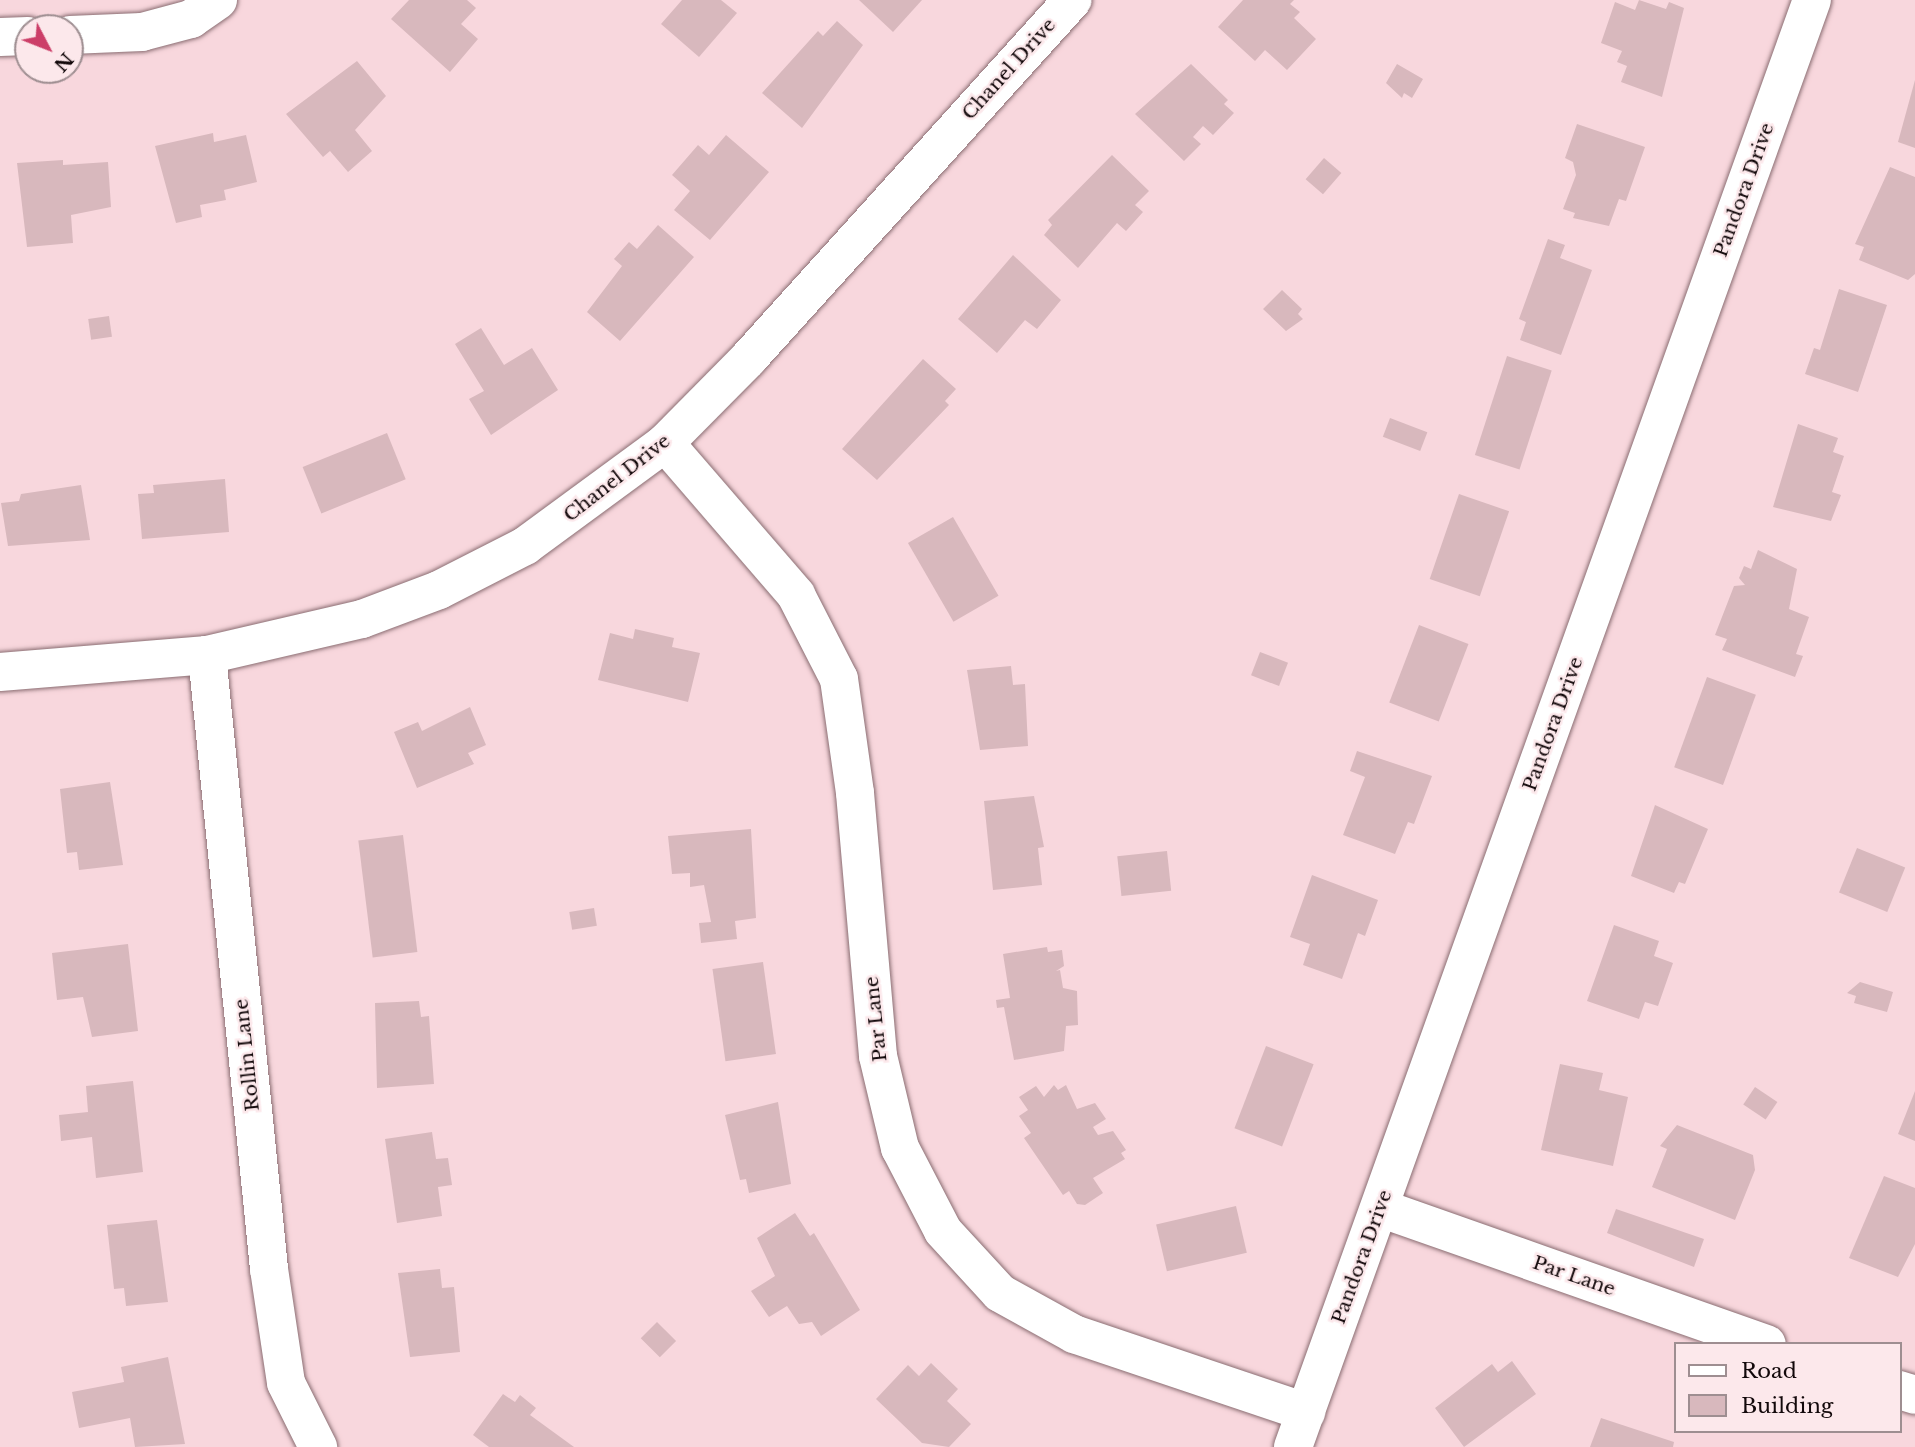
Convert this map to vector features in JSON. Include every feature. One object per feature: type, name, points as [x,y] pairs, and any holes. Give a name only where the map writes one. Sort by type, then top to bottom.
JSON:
[{"type":"street","points":[[84,34],[142,32],[191,19],[218,0]]},
{"type":"street","name":"Chanel Drive","points":[[0,672],[207,655],[362,619],[439,590],[525,546],[665,443],[748,359],[1072,0]]},
{"type":"street","name":"Pandora Drive","points":[[1293,1447],[1812,0]]},
{"type":"street","name":"Par Lane","points":[[665,443],[796,595],[839,679],[855,793],[878,1056],[900,1148],[943,1231],[1000,1293],[1074,1334],[1306,1412]]},
{"type":"street","name":"Rollin Lane","points":[[207,655],[269,1269],[286,1383],[318,1447]]},
{"type":"street","name":"Par Lane","points":[[1380,1208],[1761,1342]]},
{"type":"building","points":[[409,0],[467,0],[476,8],[461,24],[478,39],[450,72],[391,19]]},
{"type":"building","points":[[682,0],[721,0],[737,13],[699,57],[661,24]]},
{"type":"building","points":[[859,0],[922,0],[893,32]]},
{"type":"building","points":[[1243,0],[1294,0],[1290,4],[1300,12],[1294,18],[1316,39],[1287,70],[1265,50],[1255,61],[1218,27]]},
{"type":"building","points":[[1639,0],[1666,9],[1669,2],[1684,8],[1662,97],[1621,82],[1627,66],[1617,62],[1622,51],[1601,43],[1615,2],[1635,10]]},
{"type":"building","points":[[837,21],[863,45],[802,128],[762,93],[818,31],[823,36]]},
{"type":"building","points":[[357,61],[386,96],[355,130],[372,151],[348,172],[330,151],[323,157],[286,114]]},
{"type":"building","points":[[1191,64],[1228,100],[1224,104],[1234,113],[1213,135],[1203,126],[1193,137],[1201,144],[1184,161],[1135,114]]},
{"type":"building","points":[[1397,64],[1423,79],[1412,98],[1404,93],[1402,98],[1386,83]]},
{"type":"building","points":[[1915,80],[1915,148],[1898,142]]},
{"type":"building","points":[[1577,124],[1645,147],[1626,201],[1619,199],[1609,226],[1573,218],[1575,213],[1563,209],[1576,175],[1573,162],[1565,158]]},
{"type":"building","points":[[213,133],[214,142],[246,135],[257,182],[224,190],[226,200],[200,205],[202,217],[176,223],[155,146]]},
{"type":"building","points":[[726,135],[769,172],[710,240],[674,210],[690,191],[672,175],[698,145],[709,155]]},
{"type":"building","points":[[1112,155],[1149,191],[1135,205],[1143,212],[1126,231],[1117,223],[1078,268],[1044,235],[1052,225],[1048,220]]},
{"type":"building","points":[[1324,158],[1341,173],[1323,194],[1306,179]]},
{"type":"building","points":[[63,160],[63,165],[108,162],[111,207],[71,215],[73,243],[27,247],[17,163]]},
{"type":"building","points":[[1890,167],[1915,177],[1915,274],[1908,280],[1859,260],[1864,247],[1855,244]]},
{"type":"building","points":[[658,225],[694,257],[620,341],[587,312],[622,266],[614,259],[629,242],[637,249]]},
{"type":"building","points":[[1548,239],[1565,245],[1560,258],[1592,270],[1561,355],[1520,340],[1526,322],[1519,319]]},
{"type":"building","points":[[1013,255],[1061,300],[1037,329],[1025,320],[997,353],[958,319]]},
{"type":"building","points":[[1839,289],[1887,305],[1858,392],[1805,374],[1814,348],[1820,350]]},
{"type":"building","points":[[1282,290],[1302,309],[1298,314],[1303,319],[1286,331],[1263,309]]},
{"type":"building","points":[[109,316],[112,337],[91,340],[88,319]]},
{"type":"building","points":[[481,328],[504,365],[532,348],[558,390],[491,435],[469,399],[484,391],[455,344]]},
{"type":"building","points":[[1507,356],[1552,371],[1520,469],[1475,455]]},
{"type":"building","points":[[923,359],[956,389],[945,401],[949,405],[877,480],[842,449]]},
{"type":"building","points":[[1390,418],[1427,432],[1420,451],[1383,437]]},
{"type":"building","points":[[1798,424],[1838,438],[1833,452],[1844,456],[1832,492],[1841,495],[1831,521],[1773,507]]},
{"type":"building","points":[[387,433],[406,479],[321,513],[303,467]]},
{"type":"building","points":[[225,479],[229,532],[142,539],[138,494],[154,493],[153,485]]},
{"type":"building","points":[[81,485],[90,540],[8,546],[1,503],[19,501],[21,494]]},
{"type":"building","points":[[1459,494],[1509,511],[1480,596],[1430,579]]},
{"type":"building","points":[[953,517],[998,596],[953,622],[908,543]]},
{"type":"building","points":[[1758,550],[1797,569],[1789,609],[1809,617],[1796,654],[1803,656],[1795,677],[1722,650],[1727,639],[1715,635],[1734,586],[1745,585],[1739,578],[1744,566],[1751,569]]},
{"type":"building","points":[[1419,625],[1468,644],[1439,721],[1389,702]]},
{"type":"building","points":[[635,629],[674,638],[672,647],[700,653],[688,702],[598,680],[610,633],[633,639]]},
{"type":"building","points":[[1260,652],[1288,663],[1279,686],[1251,675]]},
{"type":"building","points":[[1011,666],[1013,685],[1025,684],[1028,746],[980,750],[967,670]]},
{"type":"building","points":[[1707,677],[1756,695],[1723,785],[1674,767]]},
{"type":"building","points":[[470,707],[486,745],[468,753],[474,764],[417,788],[394,732],[418,722],[422,731]]},
{"type":"building","points":[[1357,751],[1432,776],[1414,824],[1408,822],[1395,854],[1343,835],[1365,777],[1350,771]]},
{"type":"building","points":[[110,782],[123,865],[79,870],[77,852],[67,853],[60,789]]},
{"type":"building","points":[[1034,796],[1044,847],[1038,848],[1042,885],[993,890],[984,801]]},
{"type":"building","points":[[1655,805],[1708,829],[1685,884],[1679,882],[1674,893],[1631,876]]},
{"type":"building","points":[[751,829],[756,918],[735,921],[737,939],[701,943],[699,923],[711,922],[704,885],[690,887],[690,873],[672,874],[668,836]]},
{"type":"building","points":[[403,835],[417,952],[373,958],[358,840]]},
{"type":"building","points":[[1857,848],[1905,867],[1887,912],[1839,893]]},
{"type":"building","points":[[1167,851],[1171,891],[1121,896],[1117,856]]},
{"type":"building","points":[[1312,875],[1378,900],[1365,936],[1358,933],[1342,979],[1303,965],[1310,944],[1290,937]]},
{"type":"building","points":[[594,908],[597,926],[572,930],[569,912]]},
{"type":"building","points":[[1614,925],[1659,941],[1654,956],[1673,963],[1658,1006],[1645,1002],[1639,1019],[1587,1001]]},
{"type":"building","points":[[128,944],[138,1031],[92,1037],[83,997],[57,1000],[52,953]]},
{"type":"building","points":[[1047,947],[1048,952],[1062,950],[1064,966],[1056,971],[1060,970],[1063,988],[1077,991],[1078,1025],[1066,1026],[1064,1051],[1014,1060],[1004,1007],[997,1008],[996,1000],[1010,998],[1003,954]]},
{"type":"building","points":[[763,962],[776,1054],[725,1061],[712,969]]},
{"type":"building","points":[[1860,982],[1893,992],[1887,1012],[1854,1003],[1856,996],[1847,993]]},
{"type":"building","points":[[419,1001],[421,1017],[429,1016],[434,1084],[377,1088],[375,1003]]},
{"type":"building","points":[[1266,1046],[1314,1064],[1282,1146],[1234,1128]]},
{"type":"building","points":[[1560,1064],[1603,1073],[1599,1090],[1628,1097],[1613,1166],[1541,1150]]},
{"type":"building","points":[[133,1081],[143,1172],[96,1178],[92,1137],[61,1141],[59,1115],[88,1112],[86,1086]]},
{"type":"building","points":[[1054,1085],[1058,1090],[1066,1085],[1077,1109],[1095,1103],[1106,1119],[1093,1127],[1098,1135],[1113,1131],[1126,1150],[1121,1153],[1125,1159],[1093,1178],[1103,1193],[1085,1205],[1077,1204],[1069,1191],[1063,1195],[1024,1138],[1031,1133],[1019,1116],[1028,1110],[1019,1097],[1036,1086],[1044,1097]]},
{"type":"building","points":[[1755,1087],[1777,1102],[1766,1120],[1743,1104]]},
{"type":"building","points":[[1915,1091],[1915,1141],[1898,1134]]},
{"type":"building","points":[[778,1102],[791,1184],[749,1193],[746,1179],[740,1180],[725,1115]]},
{"type":"building","points":[[1677,1125],[1753,1155],[1755,1170],[1735,1220],[1652,1187],[1667,1149],[1660,1146]]},
{"type":"building","points":[[432,1132],[436,1159],[448,1158],[452,1185],[438,1187],[442,1216],[397,1223],[385,1139]]},
{"type":"building","points":[[1884,1176],[1915,1188],[1915,1244],[1898,1277],[1849,1258]]},
{"type":"building","points":[[1236,1206],[1247,1253],[1167,1271],[1156,1224]]},
{"type":"building","points":[[1616,1209],[1704,1239],[1694,1267],[1607,1233]]},
{"type":"building","points":[[795,1213],[810,1236],[814,1233],[860,1310],[821,1336],[812,1322],[799,1324],[787,1306],[769,1317],[751,1291],[775,1276],[757,1238]]},
{"type":"building","points":[[157,1220],[168,1302],[126,1306],[124,1288],[114,1289],[107,1225]]},
{"type":"building","points":[[440,1269],[442,1288],[454,1287],[460,1352],[410,1357],[398,1273]]},
{"type":"building","points":[[657,1322],[676,1341],[660,1357],[641,1338]]},
{"type":"building","points":[[168,1357],[185,1444],[135,1447],[130,1418],[79,1428],[72,1392],[124,1382],[121,1367]]},
{"type":"building","points":[[1512,1361],[1536,1394],[1464,1447],[1435,1408],[1492,1364],[1498,1372]]},
{"type":"building","points":[[931,1363],[958,1389],[947,1401],[971,1424],[949,1447],[922,1443],[876,1399],[908,1365],[919,1376]]},
{"type":"building","points":[[503,1394],[515,1402],[520,1395],[536,1408],[530,1415],[574,1447],[489,1447],[473,1435]]},
{"type":"building","points":[[1601,1418],[1674,1442],[1673,1447],[1590,1447]]}]
